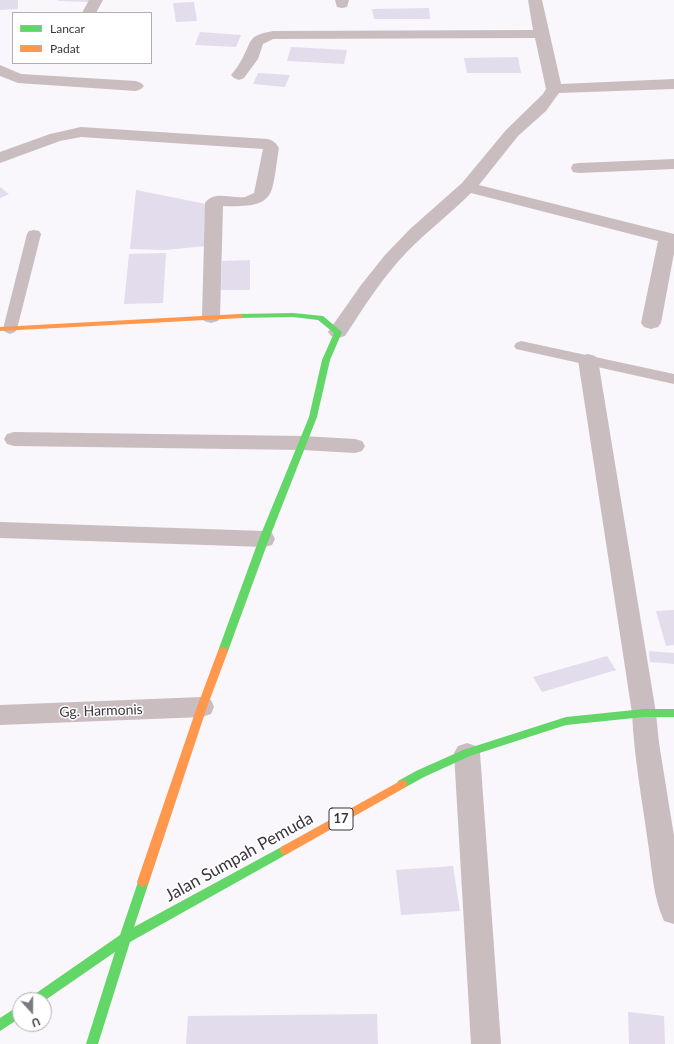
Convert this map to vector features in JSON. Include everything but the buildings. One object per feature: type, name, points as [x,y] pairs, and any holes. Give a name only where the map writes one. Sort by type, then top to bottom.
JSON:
[{"type":"main road","points":[[5,329],[211,317],[293,315],[320,318],[338,332],[326,360],[313,417],[264,539],[202,707],[92,1044]]},
{"type":"main road","name":"Jalan Sumpah Pemuda","points":[[48,992],[126,938],[420,774],[467,753],[566,721],[644,713],[674,713]]},
{"type":"main road","points":[[0,1025],[12,1017]]},
{"type":"street","points":[[90,12],[96,0]]},
{"type":"street","points":[[338,332],[366,289],[382,268],[401,248],[468,187],[514,132],[546,102],[554,89],[541,34],[535,0]]},
{"type":"street","points":[[239,75],[251,57],[254,43],[262,38],[273,35],[541,34]]},
{"type":"street","points":[[0,70],[18,78],[136,86]]},
{"type":"street","points":[[554,89],[674,84]]},
{"type":"street","points":[[0,158],[56,137],[81,132],[268,144],[271,148],[263,193],[260,197],[246,202],[217,201],[214,203],[211,317]]},
{"type":"street","points":[[579,168],[674,164]]},
{"type":"street","points":[[468,187],[671,239],[651,323]]},
{"type":"street","points":[[588,360],[644,713],[646,743],[666,875],[674,912]]},
{"type":"street","points":[[14,439],[303,442],[355,446]]},
{"type":"street","points":[[0,530],[264,539]]},
{"type":"street","name":"Gg. Harmonis","points":[[0,715],[202,707]]},
{"type":"street","points":[[467,753],[486,1044]]},
{"type":"lane","points":[[5,329],[34,234]]},
{"type":"lane","points":[[521,346],[674,379]]},
{"type":"traffic: fast","points":[[223,651],[264,539],[313,417],[326,360],[338,332],[320,318],[293,315],[239,316]]},
{"type":"traffic: fast","points":[[402,784],[420,774],[467,753],[566,721],[644,713],[674,713]]},
{"type":"traffic: fast","points":[[48,992],[126,938],[285,850]]},
{"type":"traffic: fast","points":[[92,1044],[143,882]]},
{"type":"traffic: fast","points":[[0,1025],[12,1017]]},
{"type":"traffic: slow","points":[[0,329],[239,316]]},
{"type":"traffic: slow","points":[[143,882],[202,707],[223,651]]},
{"type":"traffic: slow","points":[[285,850],[402,784]]}]
